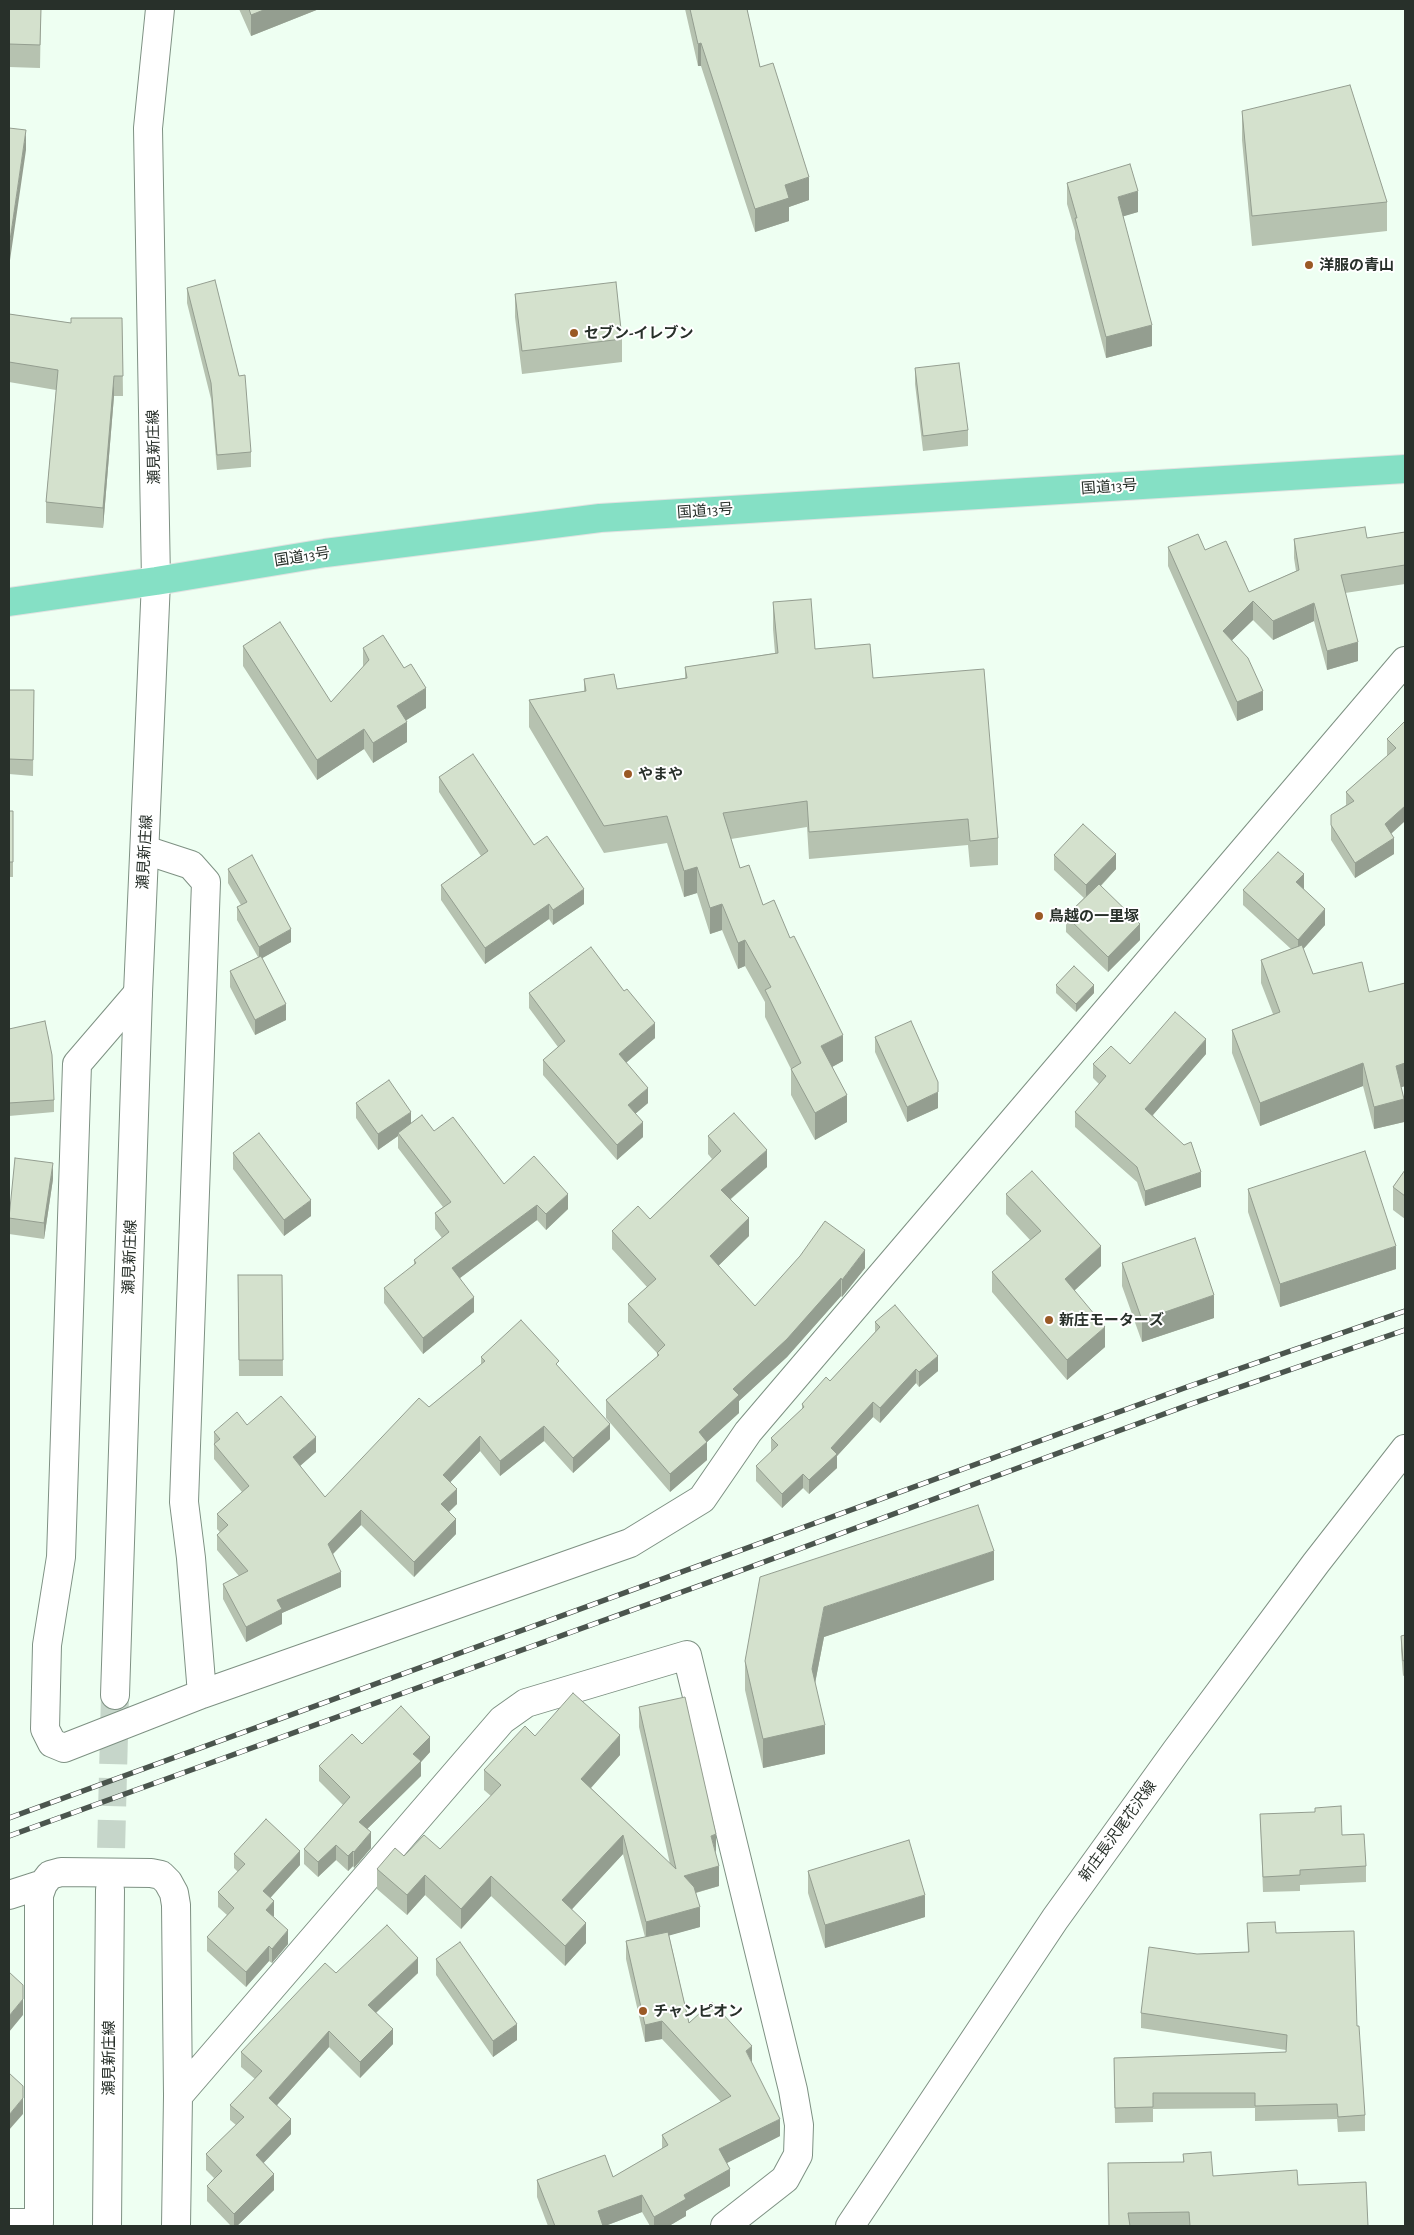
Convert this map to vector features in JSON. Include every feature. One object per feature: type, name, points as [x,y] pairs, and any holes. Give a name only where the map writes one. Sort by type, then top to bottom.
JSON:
[{"type":"highway","name":"国道13号","points":[[9,602],[156,581],[325,553],[600,518],[1405,468]]},
{"type":"street","name":"瀬見新庄線","points":[[115,1696],[138,993],[156,581],[148,128],[160,9]]},
{"type":"street","points":[[138,993],[77,1064],[61,1557],[47,1645],[45,1729],[52,1743],[64,1748],[202,1694],[630,1543],[702,1499],[754,1424],[1405,661]]},
{"type":"street","points":[[145,850],[191,865],[206,882],[184,1502],[191,1558],[202,1694]]},
{"type":"street","name":"新庄長沢尾花沢線","points":[[850,2226],[1055,1919],[1176,1750],[1304,1579],[1405,1449]]},
{"type":"street","points":[[178,2096],[502,1720],[526,1703],[688,1655],[790,2080],[799,2126],[798,2156],[785,2179],[724,2226]]},
{"type":"street","points":[[9,2223],[39,2223],[39,1895],[42,1884],[50,1875],[61,1872],[151,1873],[161,1875],[168,1882],[174,1893],[176,1905],[178,2096],[176,2226]]},
{"type":"street","points":[[9,1895],[42,1884]]},
{"type":"street","name":"瀬見新庄線","points":[[107,2226],[110,1890]]},
{"type":"building","points":[[9,9],[41,9],[40,45],[9,44]]},
{"type":"building","points":[[249,9],[266,9],[251,15]]},
{"type":"building","points":[[690,9],[747,9],[760,67],[773,63],[809,177],[785,185],[789,198],[755,209],[701,43],[698,44]]},
{"type":"building","points":[[1350,85],[1387,202],[1252,216],[1242,111]]},
{"type":"building","points":[[9,128],[26,130],[9,247]]},
{"type":"building","points":[[1130,164],[1138,191],[1118,197],[1152,325],[1106,337],[1067,183]]},
{"type":"building","points":[[215,280],[239,376],[245,375],[251,452],[217,455],[211,383],[187,288]]},
{"type":"building","points":[[616,282],[622,339],[522,351],[515,294]]},
{"type":"building","points":[[9,314],[71,323],[71,318],[122,318],[123,376],[114,376],[103,508],[46,502],[58,370],[9,362]]},
{"type":"building","points":[[959,363],[968,430],[923,436],[915,368]]},
{"type":"building","points":[[1365,527],[1367,538],[1405,532],[1405,565],[1341,575],[1358,642],[1327,651],[1314,603],[1273,621],[1253,601],[1223,631],[1248,658],[1263,691],[1237,702],[1168,547],[1198,534],[1205,550],[1226,541],[1249,592],[1299,570],[1294,539]]},
{"type":"building","points":[[811,599],[815,649],[870,644],[873,678],[984,669],[998,838],[970,841],[968,819],[809,832],[807,801],[723,813],[740,868],[749,865],[763,905],[774,900],[790,938],[794,936],[843,1035],[821,1046],[847,1095],[815,1113],[791,1069],[801,1063],[765,990],[771,987],[745,940],[738,943],[722,904],[710,908],[697,867],[684,871],[667,816],[604,826],[529,700],[586,691],[584,679],[614,674],[617,689],[687,678],[685,667],[778,653],[773,602]]},
{"type":"building","points":[[280,622],[331,702],[369,660],[363,648],[383,635],[404,668],[411,664],[426,688],[397,706],[407,722],[373,743],[364,729],[317,760],[243,646]]},
{"type":"building","points":[[9,690],[34,690],[33,760],[9,759]]},
{"type":"building","points":[[1405,721],[1405,806],[1385,824],[1394,838],[1355,863],[1331,825],[1331,815],[1354,801],[1346,792],[1396,748],[1387,739]]},
{"type":"building","points":[[473,754],[534,845],[547,836],[584,889],[553,910],[549,904],[485,948],[441,885],[488,851],[439,777]]},
{"type":"building","points":[[9,811],[13,811],[13,862],[9,862]]},
{"type":"building","points":[[1083,824],[1116,854],[1086,885],[1054,855]]},
{"type":"building","points":[[1278,852],[1304,874],[1296,882],[1325,909],[1298,940],[1243,890]]},
{"type":"building","points":[[252,855],[291,929],[259,947],[237,907],[247,902],[228,869]]},
{"type":"building","points":[[1099,884],[1140,924],[1108,957],[1066,916]]},
{"type":"building","points":[[1302,945],[1313,974],[1362,962],[1369,992],[1405,983],[1405,1063],[1396,1066],[1404,1099],[1374,1107],[1363,1063],[1260,1103],[1232,1030],[1280,1012],[1261,960]]},
{"type":"building","points":[[591,947],[624,991],[627,989],[655,1023],[619,1054],[648,1088],[628,1105],[643,1122],[617,1145],[543,1060],[565,1041],[529,993]]},
{"type":"building","points":[[261,956],[286,1004],[255,1020],[230,971]]},
{"type":"building","points":[[1074,966],[1094,985],[1076,1004],[1056,985]]},
{"type":"building","points":[[1175,1012],[1206,1039],[1145,1109],[1184,1145],[1191,1142],[1201,1172],[1145,1191],[1137,1167],[1075,1112],[1106,1076],[1093,1064],[1111,1046],[1130,1064]]},
{"type":"building","points":[[45,1021],[52,1055],[54,1100],[9,1103],[9,1029]]},
{"type":"building","points":[[911,1021],[938,1082],[938,1092],[907,1107],[875,1037]]},
{"type":"building","points":[[389,1080],[411,1112],[378,1134],[356,1103]]},
{"type":"building","points":[[734,1113],[767,1150],[721,1190],[749,1218],[710,1256],[755,1306],[800,1256],[825,1221],[865,1250],[842,1280],[841,1278],[787,1339],[733,1389],[739,1395],[699,1432],[707,1442],[670,1474],[606,1400],[659,1355],[657,1353],[665,1345],[628,1304],[656,1279],[612,1231],[638,1206],[650,1219],[721,1151],[708,1136]]},
{"type":"building","points":[[422,1115],[434,1131],[453,1117],[504,1184],[534,1156],[568,1194],[546,1214],[537,1205],[452,1268],[474,1297],[423,1338],[384,1288],[416,1263],[414,1260],[449,1232],[435,1213],[451,1202],[398,1133]]},
{"type":"building","points":[[259,1133],[311,1200],[284,1220],[233,1153]]},
{"type":"building","points":[[1365,1151],[1396,1246],[1280,1284],[1248,1189]]},
{"type":"building","points":[[15,1158],[53,1163],[44,1223],[9,1218]]},
{"type":"building","points":[[1405,1170],[1405,1196],[1393,1187]]},
{"type":"building","points":[[1032,1171],[1101,1246],[1065,1279],[1105,1327],[1067,1360],[992,1272],[1041,1231],[1006,1194]]},
{"type":"building","points":[[1195,1238],[1214,1295],[1142,1320],[1122,1263]]},
{"type":"building","points":[[238,1275],[282,1275],[283,1360],[239,1360]]},
{"type":"building","points":[[895,1305],[938,1356],[919,1372],[916,1369],[880,1408],[873,1402],[831,1448],[837,1454],[809,1480],[803,1474],[782,1494],[756,1466],[778,1445],[771,1438],[804,1407],[802,1404],[826,1377],[830,1381],[880,1327],[875,1322]]},
{"type":"building","points":[[521,1320],[559,1361],[556,1364],[610,1424],[573,1458],[544,1426],[500,1461],[480,1436],[443,1475],[457,1489],[441,1504],[456,1519],[414,1562],[361,1510],[328,1544],[341,1572],[277,1600],[282,1609],[246,1627],[223,1584],[248,1571],[217,1535],[228,1525],[217,1514],[249,1486],[214,1444],[220,1439],[214,1432],[237,1412],[247,1425],[281,1396],[316,1437],[293,1457],[325,1497],[419,1398],[429,1407],[485,1361],[481,1357]]},
{"type":"building","points":[[978,1505],[994,1551],[824,1607],[812,1669],[825,1725],[763,1739],[745,1661],[760,1577]]},
{"type":"building","points":[[1405,1635],[1405,1660],[1403,1661],[1401,1636]]},
{"type":"building","points":[[573,1693],[620,1735],[581,1779],[676,1869],[639,1707],[685,1697],[716,1834],[711,1836],[719,1866],[684,1876],[694,1887],[700,1907],[646,1922],[623,1835],[562,1900],[586,1923],[565,1946],[491,1876],[461,1909],[425,1875],[407,1895],[377,1869],[395,1848],[404,1856],[424,1835],[440,1849],[501,1785],[484,1770],[525,1726],[535,1736]]},
{"type":"building","points":[[401,1706],[430,1737],[413,1754],[421,1761],[359,1822],[371,1832],[354,1852],[348,1856],[336,1845],[318,1862],[304,1849],[350,1797],[319,1766],[352,1734],[362,1744]]},
{"type":"building","points":[[1341,1806],[1342,1835],[1364,1834],[1366,1866],[1300,1870],[1300,1875],[1263,1877],[1260,1814],[1315,1812],[1315,1808]]},
{"type":"building","points":[[266,1819],[300,1851],[263,1891],[274,1901],[266,1910],[288,1930],[272,1949],[269,1946],[246,1972],[207,1937],[234,1908],[218,1892],[245,1864],[234,1854]]},
{"type":"building","points":[[909,1840],[925,1895],[825,1925],[808,1871]]},
{"type":"building","points":[[1275,1922],[1276,1933],[1354,1931],[1357,2026],[1359,2026],[1365,2115],[1338,2117],[1337,2104],[1255,2106],[1255,2093],[1153,2093],[1153,2107],[1115,2108],[1114,2058],[1286,2052],[1287,2035],[1141,2013],[1149,1947],[1197,1954],[1249,1952],[1247,1923]]},
{"type":"building","points":[[387,1925],[418,1958],[368,2005],[393,2029],[360,2062],[329,2031],[269,2098],[291,2119],[256,2155],[274,2174],[234,2214],[207,2186],[222,2171],[206,2154],[244,2117],[230,2105],[262,2071],[241,2052],[325,1963],[336,1973]]},
{"type":"building","points":[[668,1932],[689,2023],[712,2002],[752,2046],[746,2051],[780,2119],[719,2149],[730,2169],[684,2195],[686,2199],[654,2217],[642,2195],[598,2211],[603,2226],[555,2226],[537,2180],[605,2155],[613,2177],[668,2145],[662,2135],[731,2096],[662,2021],[645,2025],[626,1941]]},
{"type":"building","points":[[460,1942],[517,2024],[493,2041],[436,1959]]},
{"type":"building","points":[[9,1972],[23,1985],[23,1999],[9,2016]]},
{"type":"building","points":[[9,2073],[23,2086],[23,2098],[9,2115]]},
{"type":"building","points":[[1211,2152],[1213,2176],[1297,2170],[1298,2185],[1366,2182],[1368,2226],[1190,2226],[1189,2212],[1128,2213],[1130,2226],[1109,2226],[1108,2163],[1184,2162],[1183,2154]]},
{"type":"tunnel","points":[[110,1890],[115,1695]]},
{"type":"railway","points":[[9,1818],[1187,1387],[1405,1311]]},
{"type":"railway","points":[[9,1836],[726,1576],[1191,1404],[1405,1330]]},
{"type":"place","name":"洋服の青山","points":[[1309,265]]},
{"type":"place","name":"セブン-イレブン","points":[[574,333]]},
{"type":"place","name":"やまや","points":[[628,774]]},
{"type":"place","name":"鳥越の一里塚","points":[[1039,916]]},
{"type":"place","name":"新庄モーターズ","points":[[1049,1320]]},
{"type":"place","name":"チャンピオン","points":[[643,2011]]}]
